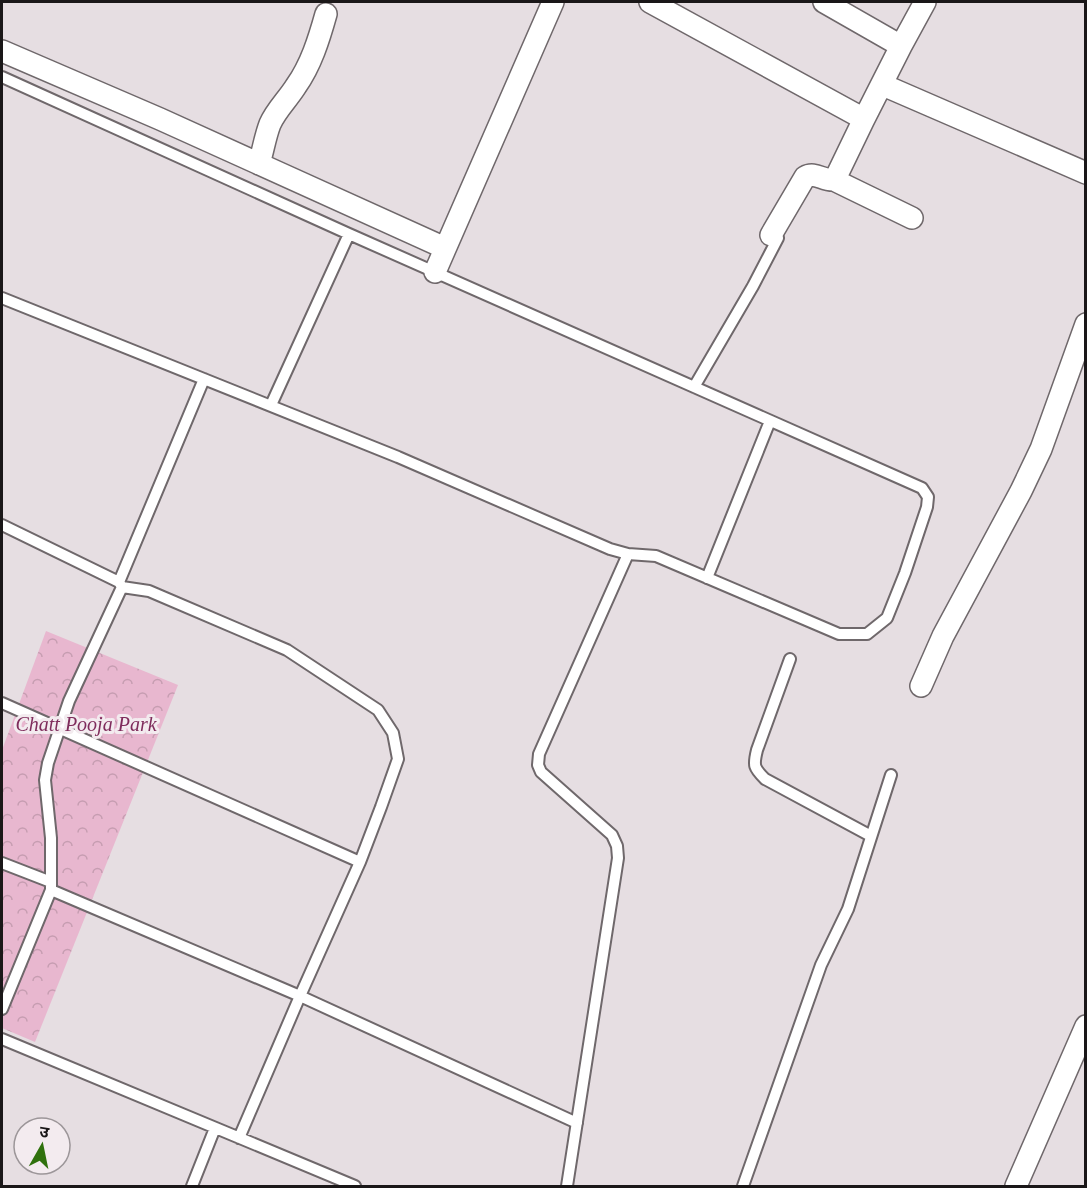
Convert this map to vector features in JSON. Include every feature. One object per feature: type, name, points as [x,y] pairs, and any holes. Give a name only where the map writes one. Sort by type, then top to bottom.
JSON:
[{"type":"street","points":[[435,272],[553,2]]},
{"type":"street","points":[[650,2],[864,119]]},
{"type":"street","points":[[824,2],[901,46]]},
{"type":"street","points":[[834,180],[925,2]]},
{"type":"street","points":[[259,164],[276,112],[304,73],[319,39],[326,14]]},
{"type":"street","points":[[2,51],[445,248]]},
{"type":"street","points":[[883,85],[1086,173]]},
{"type":"street","points":[[775,237],[808,175],[834,180],[912,218]]},
{"type":"street","points":[[921,686],[943,636],[1021,492],[1041,449],[1086,324]]},
{"type":"street","points":[[1016,1186],[1086,1026]]},
{"type":"lane","points":[[2,77],[349,234],[922,488],[927,497],[927,507],[887,618],[867,634],[838,634],[656,556],[628,554],[610,549],[408,461],[2,298]]},
{"type":"lane","points":[[271,405],[349,234]]},
{"type":"lane","points":[[694,387],[753,286],[775,237]]},
{"type":"lane","points":[[2,1008],[51,886],[51,838],[45,780],[48,763],[69,700],[121,585],[204,379]]},
{"type":"lane","points":[[707,578],[770,421]]},
{"type":"lane","points":[[2,525],[121,585],[149,591],[287,650],[378,710],[393,733],[398,759],[360,862],[239,1138]]},
{"type":"lane","points":[[567,1186],[618,858],[617,846],[612,835],[541,772],[538,765],[539,754],[628,554]]},
{"type":"lane","points":[[790,659],[757,750],[754,762],[756,770],[765,779],[871,836]]},
{"type":"lane","points":[[2,703],[360,862]]},
{"type":"lane","points":[[743,1186],[821,965],[848,909],[891,775]]},
{"type":"lane","points":[[2,863],[577,1123]]},
{"type":"lane","points":[[2,1039],[356,1186]]},
{"type":"lane","points":[[192,1186],[215,1128]]},
{"type":"green space","name":"Chatt Pooja Park","points":[[46,631],[178,685],[35,1042],[2,1028],[2,750]]}]
